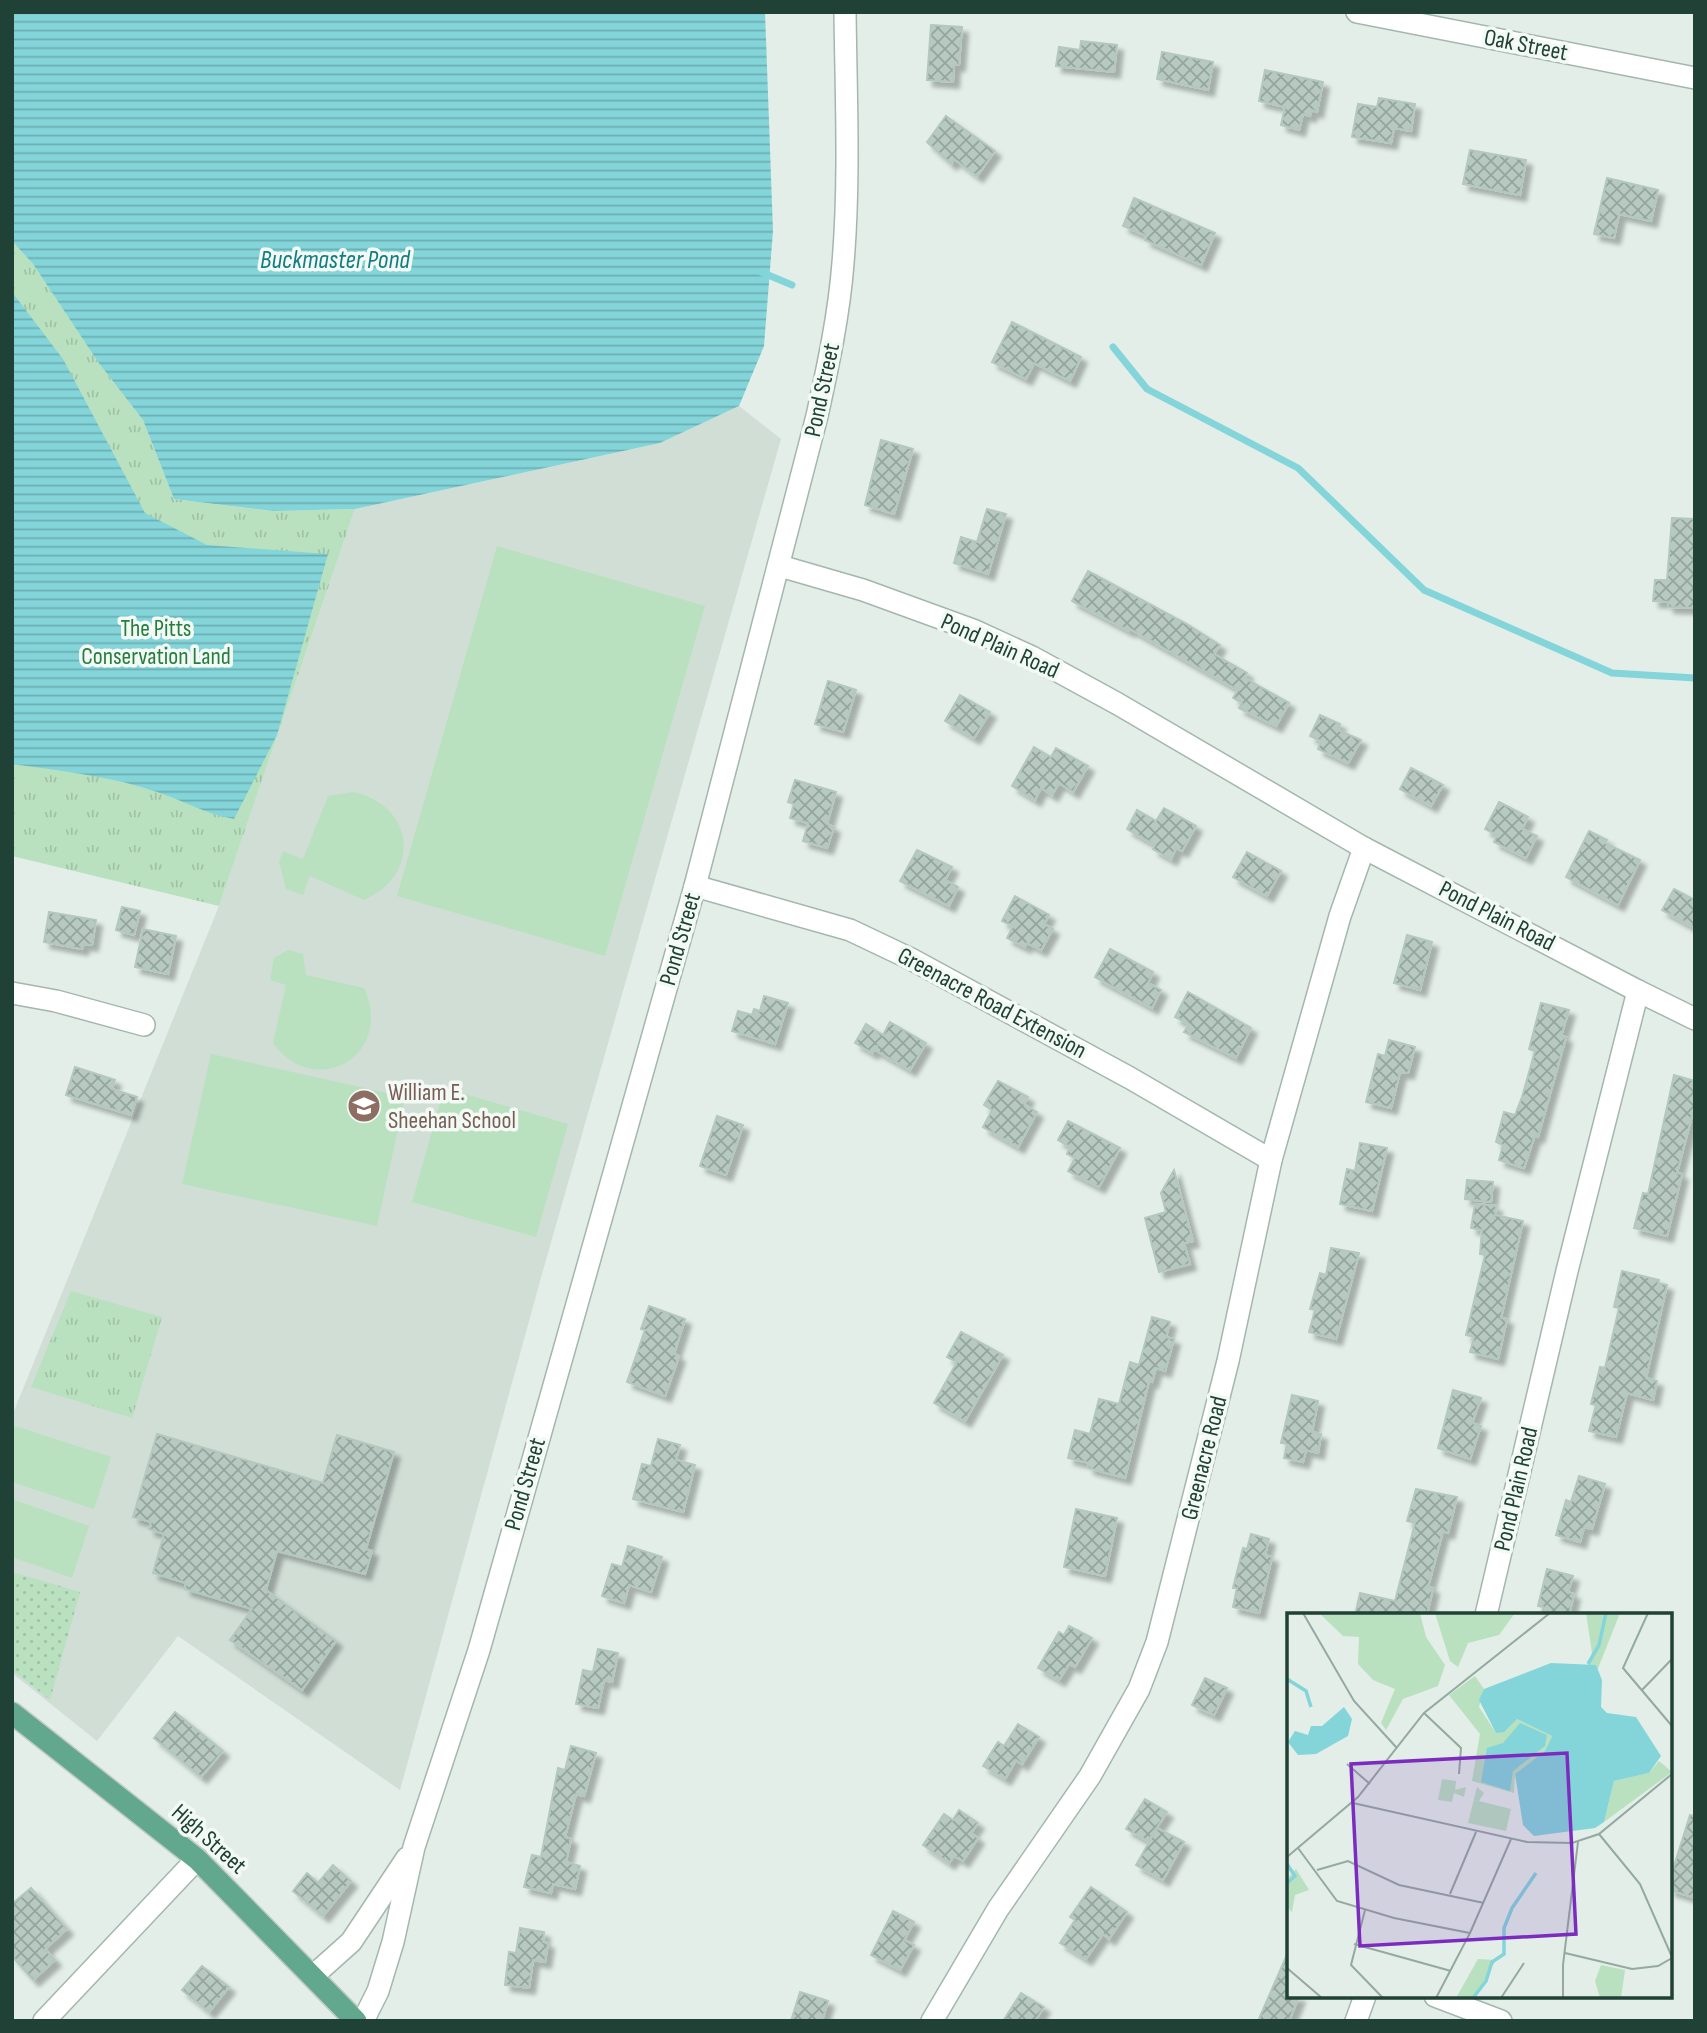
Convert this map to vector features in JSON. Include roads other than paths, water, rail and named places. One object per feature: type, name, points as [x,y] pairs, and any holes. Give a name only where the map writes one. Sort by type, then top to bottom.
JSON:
[{"type":"main road","name":"High Street","points":[[12,1713],[197,1859],[314,1975],[356,2021]]},
{"type":"street","name":"Pond Street","points":[[363,2021],[378,1991],[401,1916],[414,1847],[479,1650],[695,886],[780,566],[830,356],[843,265],[845,12]]},
{"type":"street","name":"Oak Street","points":[[1357,12],[1695,78]]},
{"type":"street","name":"Pond Plain Road","points":[[780,566],[863,590],[973,630],[1032,657],[1118,704],[1364,848],[1638,991],[1567,1271],[1486,1613]]},
{"type":"street","name":"Greenacre Road","points":[[932,2021],[998,1909],[1090,1776],[1139,1689],[1157,1642],[1228,1361],[1271,1160],[1340,916],[1364,848]]},
{"type":"street","name":"Greenacre Road Extension","points":[[695,886],[850,930],[899,953],[1130,1078],[1271,1160]]},
{"type":"street","points":[[1638,991],[1695,1019]]},
{"type":"street","points":[[12,993],[57,1001],[144,1025]]},
{"type":"street","name":"Pond Street","points":[[314,1975],[351,1942],[377,1907],[414,1847]]},
{"type":"street","points":[[44,2021],[197,1859]]},
{"type":"street","points":[[1356,2021],[1364,1998]]},
{"type":"street","points":[[1441,1998],[1501,2021]]},
{"type":"water","name":"Buckmaster Pond","points":[[12,12],[765,12],[773,231],[764,346],[739,406],[660,443],[355,509],[273,511],[174,499],[143,420],[98,362],[33,264],[12,241]]},
{"type":"water","name":"The Pitts Conservation Land","points":[[12,292],[63,359],[145,513],[207,545],[328,554],[277,735],[234,819],[122,782],[12,764]]},
{"type":"waterway","points":[[761,272],[792,285]]},
{"type":"waterway","points":[[1113,347],[1147,389],[1298,468],[1424,590],[1612,673],[1695,678]]},
{"type":"place","name":"William E. Sheehan School","points":[[364,1106]]}]
